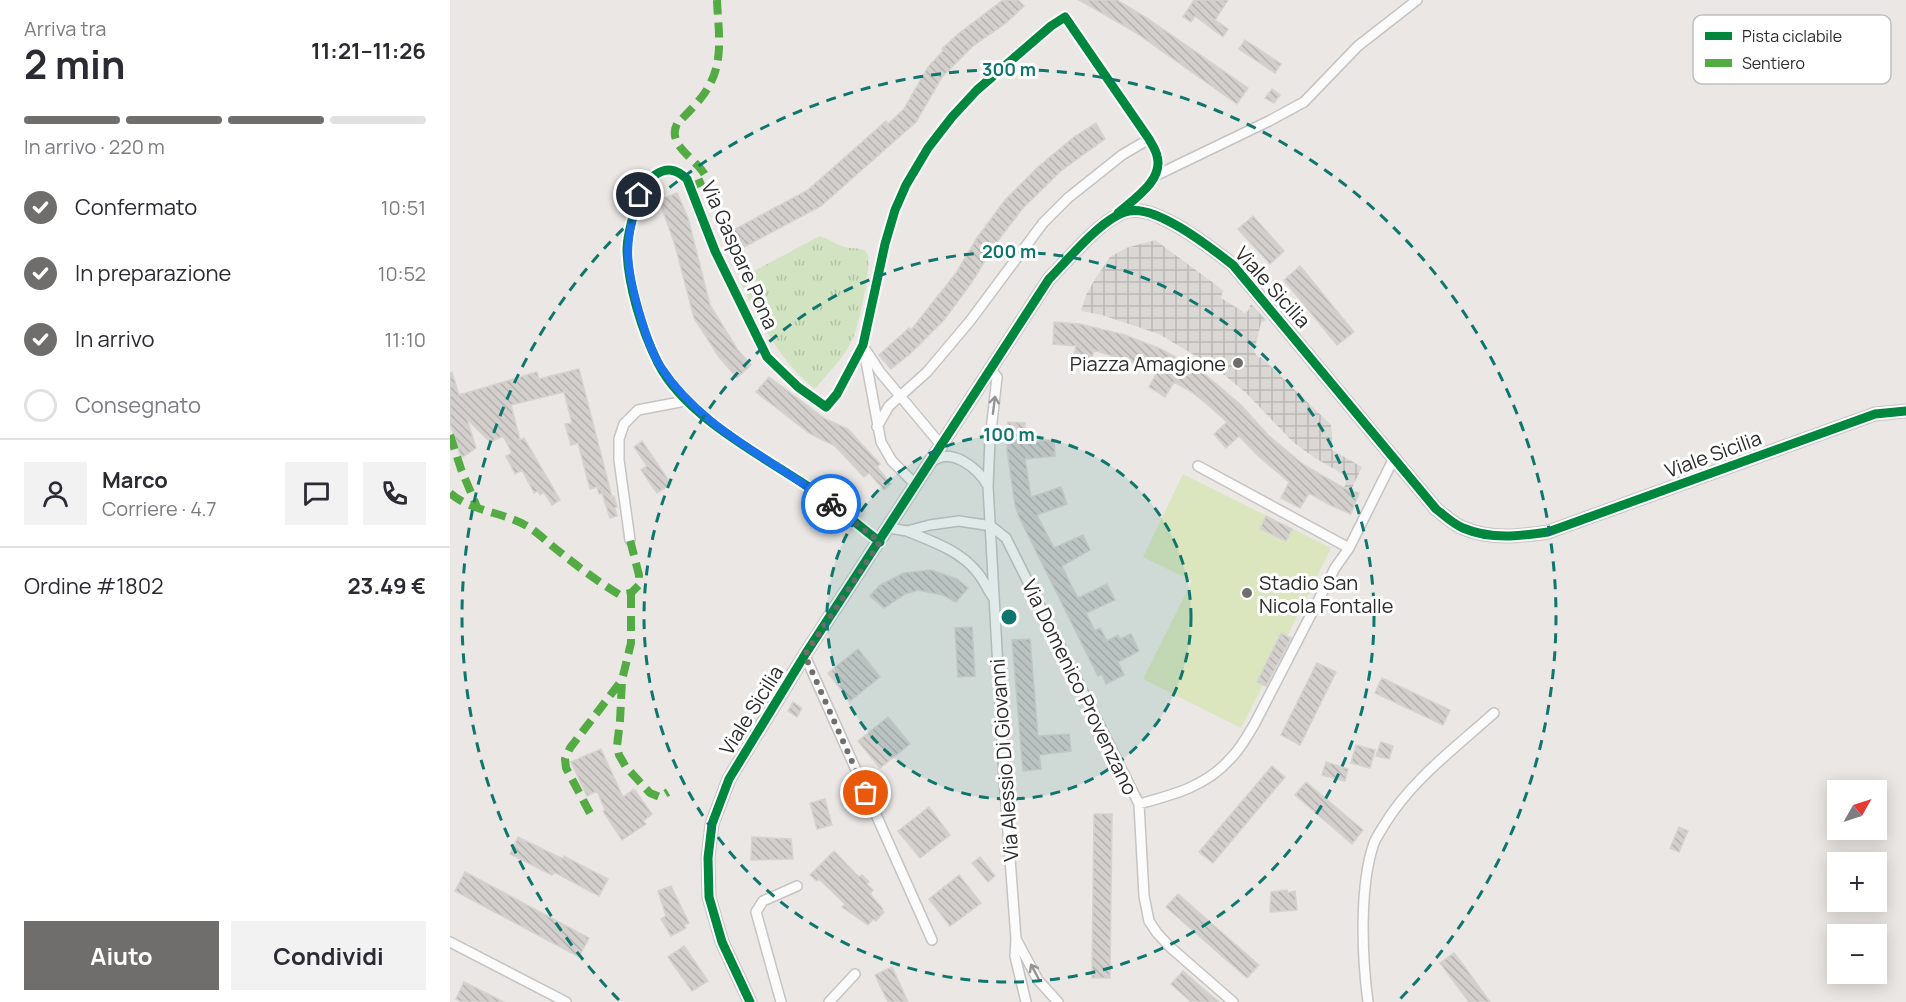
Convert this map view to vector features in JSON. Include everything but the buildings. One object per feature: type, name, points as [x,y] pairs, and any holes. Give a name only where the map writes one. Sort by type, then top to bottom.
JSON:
[{"type":"street","points":[[1114,217],[1157,175],[1304,102],[1359,46],[1418,0]]},
{"type":"street","points":[[916,485],[892,461],[881,442],[862,345],[895,210],[906,185],[928,148],[951,117],[977,90],[1051,26],[1065,17],[1149,139],[1157,155],[1159,165],[1157,175]]},
{"type":"street","points":[[877,427],[889,406],[927,372],[964,329],[1043,223],[1068,198],[1122,155],[1149,139]]},
{"type":"street","name":"Via Gaspare Pona","points":[[862,345],[843,383],[826,407],[798,387],[767,357],[716,251],[687,179],[679,171],[668,169],[651,179],[639,195],[630,224],[627,248],[629,278],[641,319],[659,364],[684,398],[724,432],[820,495],[880,542]]},
{"type":"street","name":"Viale Sicilia","points":[[750,1002],[722,942],[709,897],[708,858],[712,824],[729,779],[806,653],[1049,279],[1091,236],[1114,217],[1130,210],[1147,212],[1202,241],[1233,265],[1436,509],[1461,528],[1486,535],[1515,537],[1548,532],[1875,414],[1906,411]]},
{"type":"street","points":[[862,345],[880,372],[942,446]]},
{"type":"street","name":"Via Alessio Di Giovanni","points":[[990,369],[997,377],[990,440],[988,526],[1016,939],[1015,956],[1026,1002]]},
{"type":"street","points":[[630,540],[619,460],[619,439],[624,424],[638,410],[680,402],[684,398]]},
{"type":"street","points":[[929,464],[934,459],[941,458],[963,461],[978,471],[988,486]]},
{"type":"street","points":[[1139,804],[1169,796],[1206,780],[1232,758],[1255,723],[1335,568],[1349,548],[1394,458]]},
{"type":"street","points":[[1198,466],[1349,548]]},
{"type":"street","points":[[907,531],[960,521],[988,526]]},
{"type":"street","name":"Via Domenico Provenzano","points":[[988,526],[1006,538],[1139,804],[1144,896],[1149,921],[1156,933],[1170,947],[1233,1002]]},
{"type":"street","points":[[889,528],[907,531],[945,547],[964,559],[979,574],[994,598]]},
{"type":"street","points":[[806,653],[806,658],[932,940]]},
{"type":"street","points":[[1368,1002],[1364,962],[1365,895],[1375,842],[1410,789],[1494,713]]},
{"type":"street","points":[[781,1002],[756,912],[763,901],[797,886]]},
{"type":"street","name":"Via Alessio Di Giovanni","points":[[1016,939],[1038,980],[1058,1002]]},
{"type":"street","points":[[450,942],[566,1002]]},
{"type":"street","points":[[829,1002],[855,974]]},
{"type":"green space","points":[[820,236],[843,247],[865,251],[868,269],[861,310],[849,347],[815,389],[802,378],[780,352],[762,324],[739,279]]},
{"type":"green space","name":"Stadio San Nicola Fontalle","points":[[1183,474],[1331,548],[1303,605],[1309,608],[1306,614],[1299,612],[1267,679],[1272,681],[1269,687],[1263,685],[1241,728],[1143,679],[1192,581],[1143,557]]},
{"type":"shaded area","name":"Piazza Amagione","points":[[1155,240],[1223,290],[1221,298],[1245,313],[1251,304],[1266,320],[1261,323],[1254,352],[1331,425],[1332,450],[1362,467],[1351,490],[1344,488],[1348,477],[1293,442],[1246,393],[1216,368],[1159,334],[1102,315],[1081,311],[1086,295],[1110,257],[1126,248]]},
{"type":"marked path","points":[[690,187],[704,181],[706,177],[679,146],[675,132],[677,124],[703,95],[714,74],[719,53],[717,0]]},
{"type":"marked path","points":[[450,435],[477,507]]},
{"type":"marked path","points":[[450,493],[467,504],[508,517],[527,526],[587,573],[620,595],[631,593],[639,585],[639,575],[630,540]]},
{"type":"marked path","points":[[631,593],[631,643],[622,680],[617,746],[626,767],[650,793],[660,797],[668,792]]},
{"type":"marked path","points":[[590,813],[566,768],[565,759],[570,748],[622,680]]},
{"type":"cycle path","points":[[880,542],[819,494],[708,420],[671,383],[658,363],[641,323],[628,264],[628,235],[638,200],[648,182],[659,172],[667,170],[675,171],[687,179],[715,251],[767,357],[798,387],[826,407],[837,394],[863,345],[885,244],[895,210],[906,185],[928,148],[977,90],[1051,26],[1065,17],[1149,139],[1156,154],[1158,165],[1152,181],[1118,213]]},
{"type":"cycle path","points":[[750,1002],[722,942],[709,897],[708,858],[712,824],[729,779],[806,653],[1049,279],[1097,230],[1119,215],[1129,211],[1141,211],[1168,221],[1233,265],[1436,509],[1456,524],[1474,532],[1495,536],[1548,532],[1875,414],[1906,411]]},
{"type":"way so far","points":[[831,504],[880,542],[806,653],[806,658],[866,793]]},
{"type":"place","name":"Piazza Amagione","points":[[1238,363]]},
{"type":"place","name":"Stadio San Nicola Fontalle","points":[[1247,593]]},
{"type":"route","points":[[639,195],[630,224],[627,248],[629,278],[641,319],[659,364],[684,398],[724,432],[831,504]]}]
